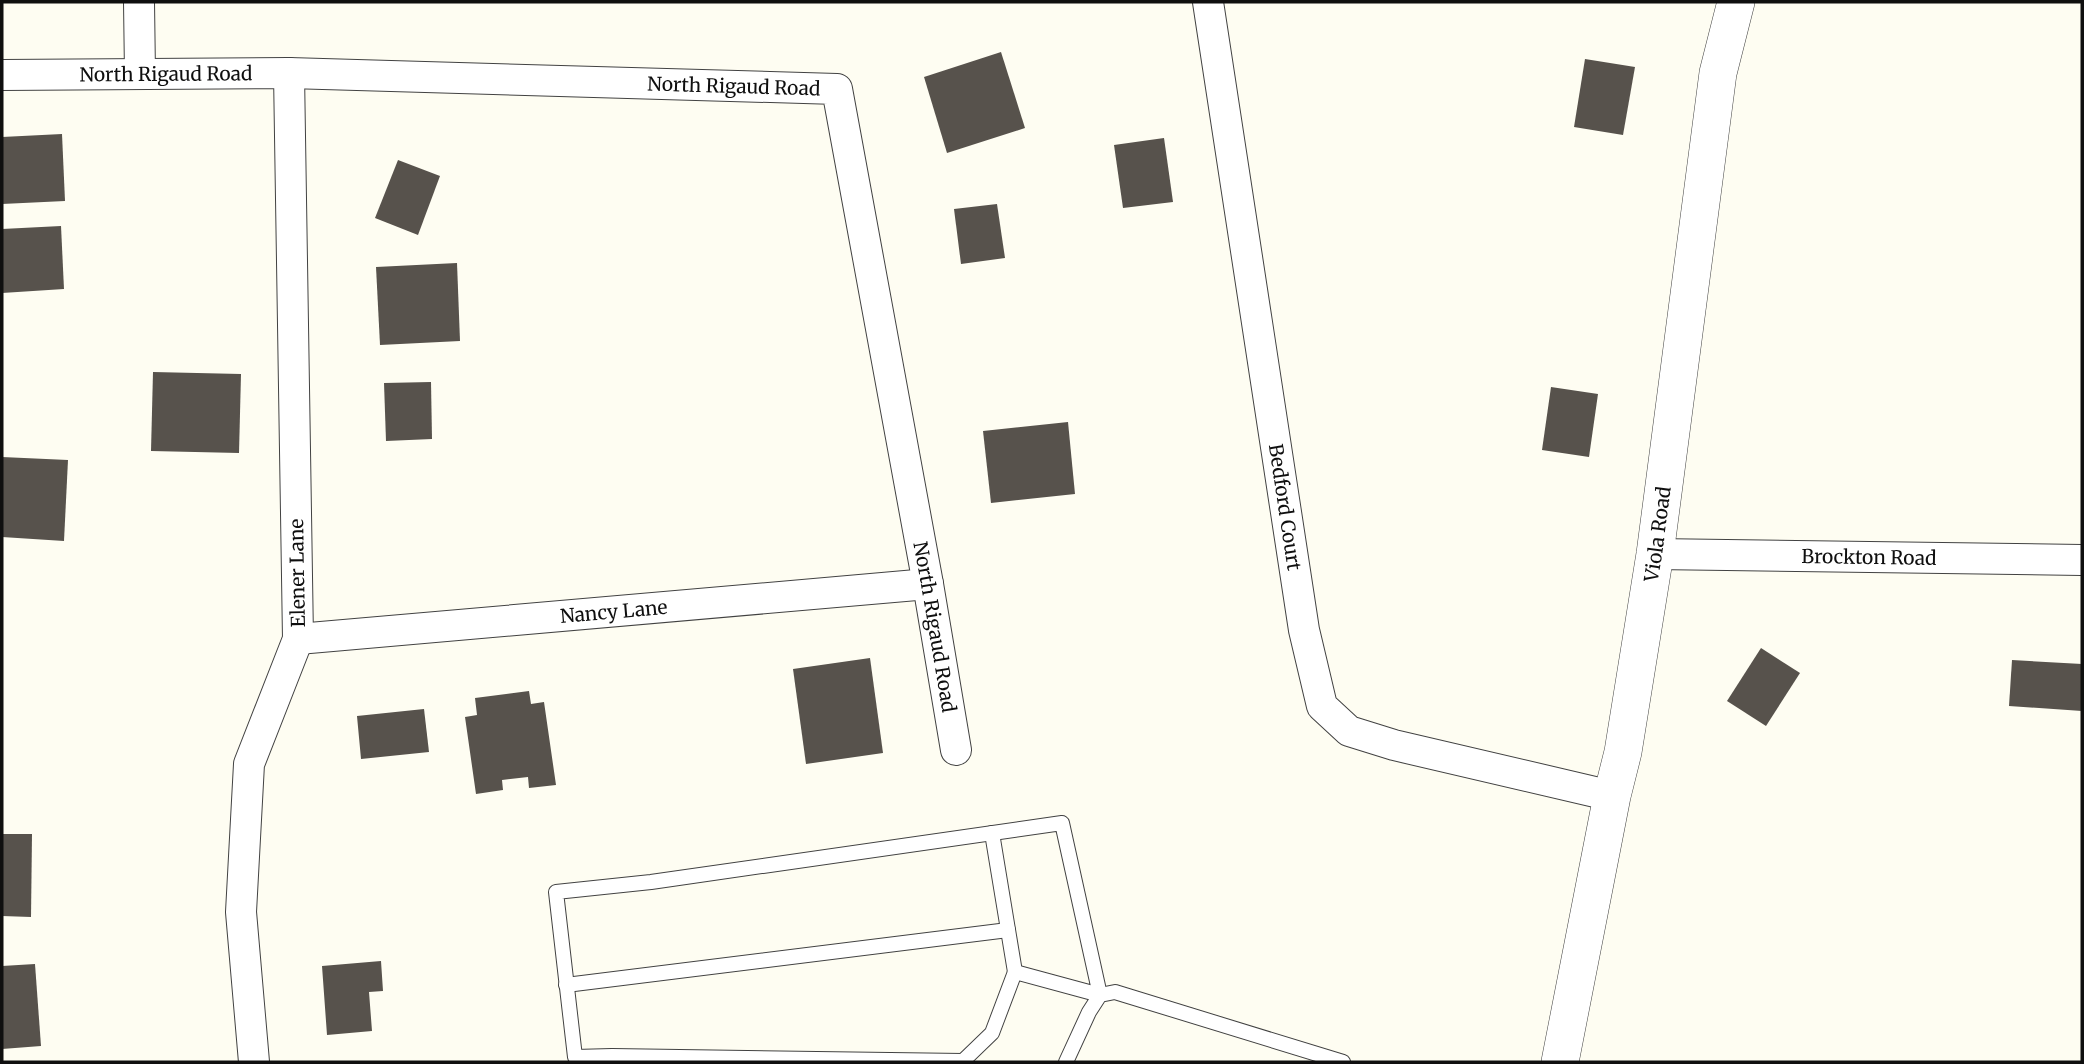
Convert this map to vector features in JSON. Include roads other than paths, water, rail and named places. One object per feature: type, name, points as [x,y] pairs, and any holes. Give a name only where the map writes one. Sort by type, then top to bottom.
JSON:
[{"type":"street","points":[[139,2],[140,74]]},
{"type":"street","name":"Bedford Court","points":[[1208,2],[1304,630],[1322,706],[1349,731],[1371,738],[1612,796]]},
{"type":"street","name":"Viola Road","points":[[1560,1062],[1623,752],[1656,554],[1718,73],[1735,2]]},
{"type":"street","name":"North Rigaud Road","points":[[2,75],[289,73],[837,89],[956,750]]},
{"type":"street","name":"Elener Lane","points":[[254,1062],[241,912],[249,764],[298,639],[289,73]]},
{"type":"street","name":"Brockton Road","points":[[1656,554],[2082,560]]},
{"type":"street","name":"Nancy Lane","points":[[298,639],[928,584]]},
{"type":"lane","points":[[992,833],[1015,972],[992,1033],[963,1061],[575,1057],[556,892],[651,882],[992,833],[1062,823],[1100,995],[1089,1012],[1066,1062]]},
{"type":"lane","points":[[566,985],[1008,930]]},
{"type":"lane","points":[[1015,972],[1100,995],[1115,992],[1343,1062]]}]
